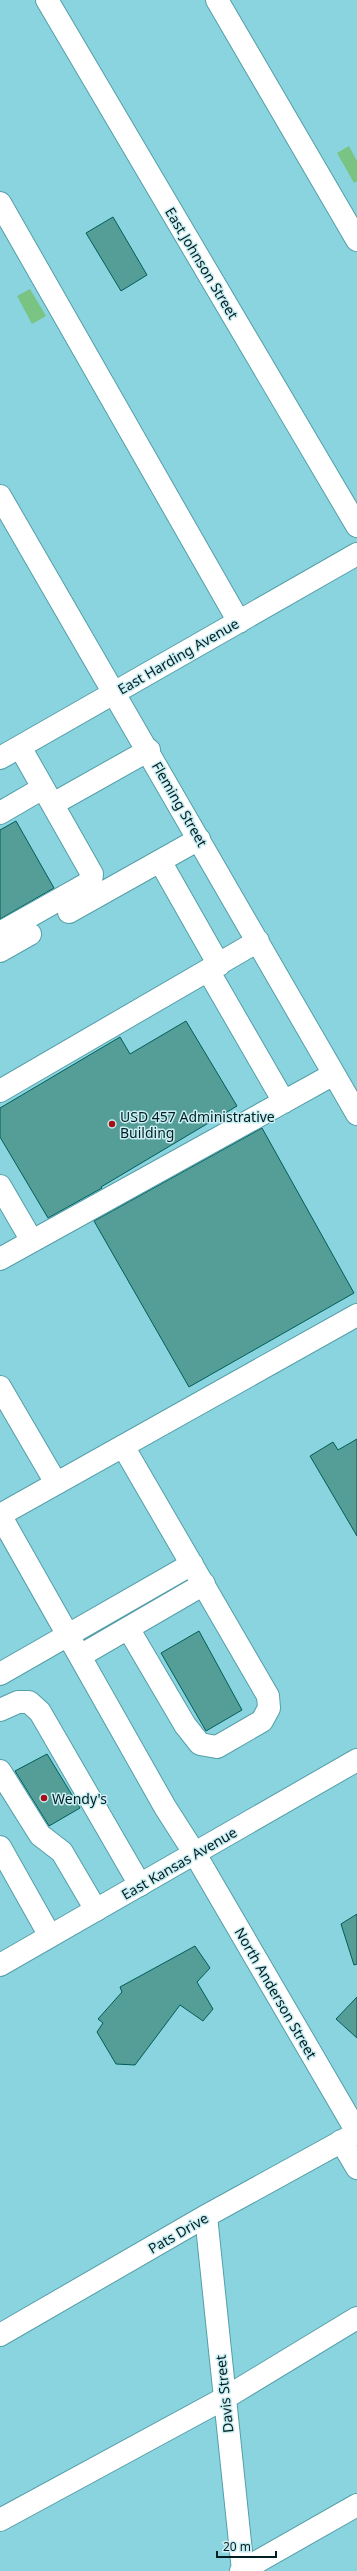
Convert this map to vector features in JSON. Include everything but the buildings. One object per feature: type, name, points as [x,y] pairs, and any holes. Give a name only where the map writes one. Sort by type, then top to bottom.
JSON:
[{"type":"street","name":"East Johnson Street","points":[[47,0],[357,526]]},
{"type":"street","points":[[218,0],[357,240]]},
{"type":"street","points":[[0,203],[239,622]]},
{"type":"street","name":"Fleming Street","points":[[0,496],[115,692],[357,1114]]},
{"type":"street","name":"East Harding Avenue","points":[[0,758],[357,554]]},
{"type":"street","points":[[0,933],[91,881],[92,874],[89,864],[20,747]]},
{"type":"street","points":[[0,813],[48,796],[148,750]]},
{"type":"street","points":[[0,951],[199,839]]},
{"type":"street","points":[[160,861],[214,969],[284,1102]]},
{"type":"street","points":[[0,1091],[214,969],[258,941]]},
{"type":"street","points":[[0,1259],[334,1074]]},
{"type":"street","points":[[0,1186],[32,1241]]},
{"type":"street","points":[[0,1515],[357,1315]]},
{"type":"street","points":[[0,1387],[56,1483]]},
{"type":"street","points":[[123,1446],[268,1696],[269,1708],[262,1721],[217,1747],[200,1744],[194,1738],[128,1628]]},
{"type":"street","name":"North Anderson Street","points":[[0,1515],[165,1807],[195,1854],[352,2135],[357,2168]]},
{"type":"street","points":[[0,1674],[192,1564]]},
{"type":"street","points":[[80,1656],[204,1584]]},
{"type":"street","points":[[0,1710],[18,1702],[29,1702],[40,1712],[140,1885]]},
{"type":"street","name":"East Kansas Avenue","points":[[0,1965],[357,1760]]},
{"type":"street","points":[[0,1771],[40,1835],[62,1852],[96,1910]]},
{"type":"street","points":[[0,1846],[50,1936]]},
{"type":"street","name":"Pats Drive","points":[[0,2335],[206,2216],[352,2135]]},
{"type":"street","name":"Davis Street","points":[[206,2216],[242,2571]]},
{"type":"street","points":[[0,2520],[225,2398],[357,2318]]},
{"type":"street","points":[[242,2571],[357,2505]]},
{"type":"shaded area","points":[[349,146],[357,161],[357,181],[354,183],[337,153]]},
{"type":"shaded area","points":[[30,289],[46,316],[32,324],[17,296]]},
{"type":"place","name":"USD 457 Administrative Building","points":[[112,1124]]},
{"type":"place","name":"Wendy's","points":[[44,1798]]}]
